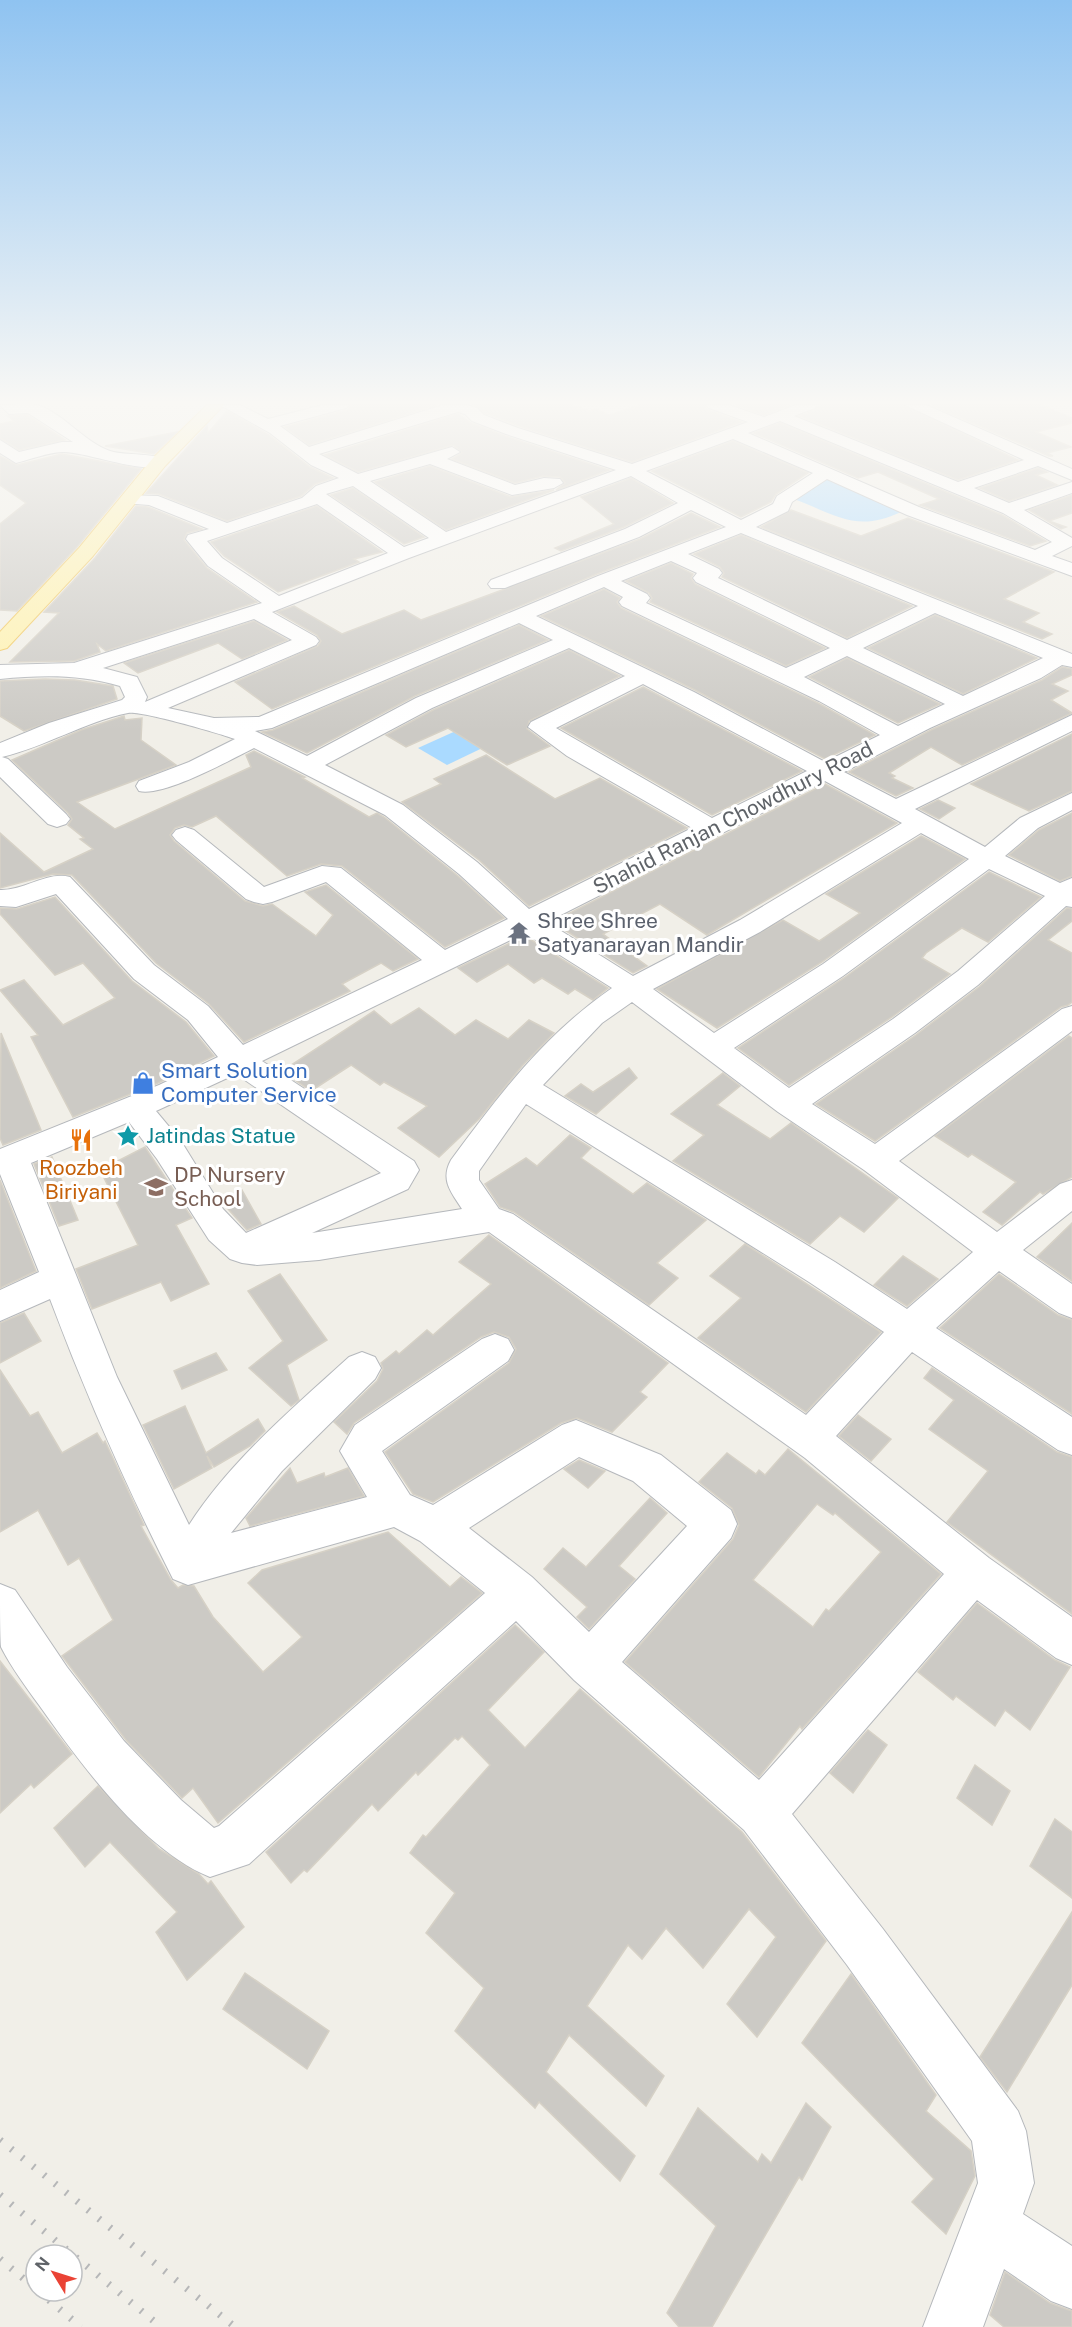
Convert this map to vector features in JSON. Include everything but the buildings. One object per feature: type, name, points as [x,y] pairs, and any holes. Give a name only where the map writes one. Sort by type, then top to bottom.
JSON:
[{"type":"main road","points":[[0,644],[86,552],[118,514]]},
{"type":"street","points":[[187,514],[227,529]]},
{"type":"street","points":[[273,514],[195,539],[215,562],[277,604]]},
{"type":"street","points":[[342,514],[402,554]]},
{"type":"street","points":[[406,514],[444,539]]},
{"type":"street","points":[[74,669],[121,657],[277,604],[402,554],[512,514]]},
{"type":"street","points":[[498,584],[632,533],[670,514]]},
{"type":"street","points":[[713,514],[1066,659]]},
{"type":"street","points":[[309,764],[401,689],[520,616],[604,580],[741,527],[768,514]]},
{"type":"street","points":[[917,514],[1072,570]]},
{"type":"street","points":[[1017,514],[1066,542],[1036,557]]},
{"type":"street","points":[[790,546],[808,537]]},
{"type":"street","points":[[672,554],[712,573],[702,578],[964,705]]},
{"type":"street","points":[[604,580],[640,598],[629,602],[786,677],[898,735]]},
{"type":"street","points":[[786,677],[936,605]]},
{"type":"street","points":[[0,751],[57,728],[139,707],[309,641],[255,611]]},
{"type":"street","points":[[520,616],[642,676],[987,858],[1068,893],[968,978],[904,1026],[789,1104]]},
{"type":"street","points":[[139,707],[220,725],[245,728],[401,689],[568,641]]},
{"type":"street","name":"Shahid Ranjan Chowdhury Road","points":[[6,1160],[170,1093],[526,921],[898,735],[1066,659]]},
{"type":"street","points":[[0,672],[74,669],[97,671],[129,682],[139,707]]},
{"type":"street","points":[[642,676],[539,727],[575,751],[712,829]]},
{"type":"street","points":[[896,809],[1072,722]]},
{"type":"street","points":[[220,725],[309,764],[394,810],[468,868],[526,921],[632,988],[789,1104],[876,1161],[997,1251],[1072,1303]]},
{"type":"street","points":[[148,786],[197,767],[254,739]]},
{"type":"street","points":[[0,764],[57,819]]},
{"type":"street","points":[[714,1047],[833,970],[987,858],[1029,823],[1072,800]]},
{"type":"street","points":[[920,823],[750,926],[632,988],[592,1016],[522,1087],[463,1169],[462,1182],[487,1218],[510,1230],[808,1440],[974,1572],[1072,1643]]},
{"type":"street","points":[[185,835],[263,897],[322,874],[332,874],[442,962]]},
{"type":"street","points":[[0,898],[16,899],[61,883],[102,930],[144,972],[198,1012],[238,1060],[402,1170],[396,1180],[243,1250]]},
{"type":"street","points":[[876,1161],[981,1081],[1072,1016]]},
{"type":"street","points":[[522,1087],[910,1329],[1072,1438]]},
{"type":"street","points":[[135,1107],[168,1148],[222,1231],[243,1250],[253,1252],[304,1248],[487,1218]]},
{"type":"street","points":[[6,1160],[61,1278],[98,1377],[153,1498],[188,1565]]},
{"type":"street","points":[[808,1440],[910,1329],[997,1251],[1072,1193]]},
{"type":"street","points":[[0,1306],[61,1278]]},
{"type":"street","points":[[495,1350],[369,1437],[360,1451],[396,1508],[435,1527],[517,1592],[590,1664],[761,1813],[865,1947],[998,2131],[1006,2183],[953,2327]]},
{"type":"street","points":[[188,1565],[217,1518],[236,1495],[294,1431],[362,1368]]},
{"type":"street","points":[[435,1527],[576,1437],[647,1468],[716,1524],[590,1664]]},
{"type":"street","points":[[188,1565],[396,1508]]},
{"type":"street","points":[[761,1813],[974,1572]]},
{"type":"street","points":[[0,1605],[35,1663],[116,1768],[188,1842],[210,1853],[232,1847],[517,1592]]},
{"type":"street","points":[[989,2225],[1072,2280]]},
{"type":"water","points":[[829,514],[897,514],[872,521]]},
{"type":"water","points":[[469,725],[497,741],[447,765],[418,748]]},
{"type":"railway","points":[[0,2140],[235,2327]]},
{"type":"railway","points":[[0,2195],[161,2327]]},
{"type":"railway","points":[[0,2259],[24,2279]]},
{"type":"railway","points":[[52,2303],[81,2327]]},
{"type":"place","name":"Shree Shree Satyanarayan Mandir","points":[[519,933]]},
{"type":"place","name":"Smart Solution Computer Service","points":[[143,1083]]},
{"type":"place","name":"Jatindas Statue","points":[[128,1136]]},
{"type":"place","name":"Roozbeh Biriyani","points":[[81,1140]]},
{"type":"place","name":"DP Nursery School","points":[[156,1187]]}]
